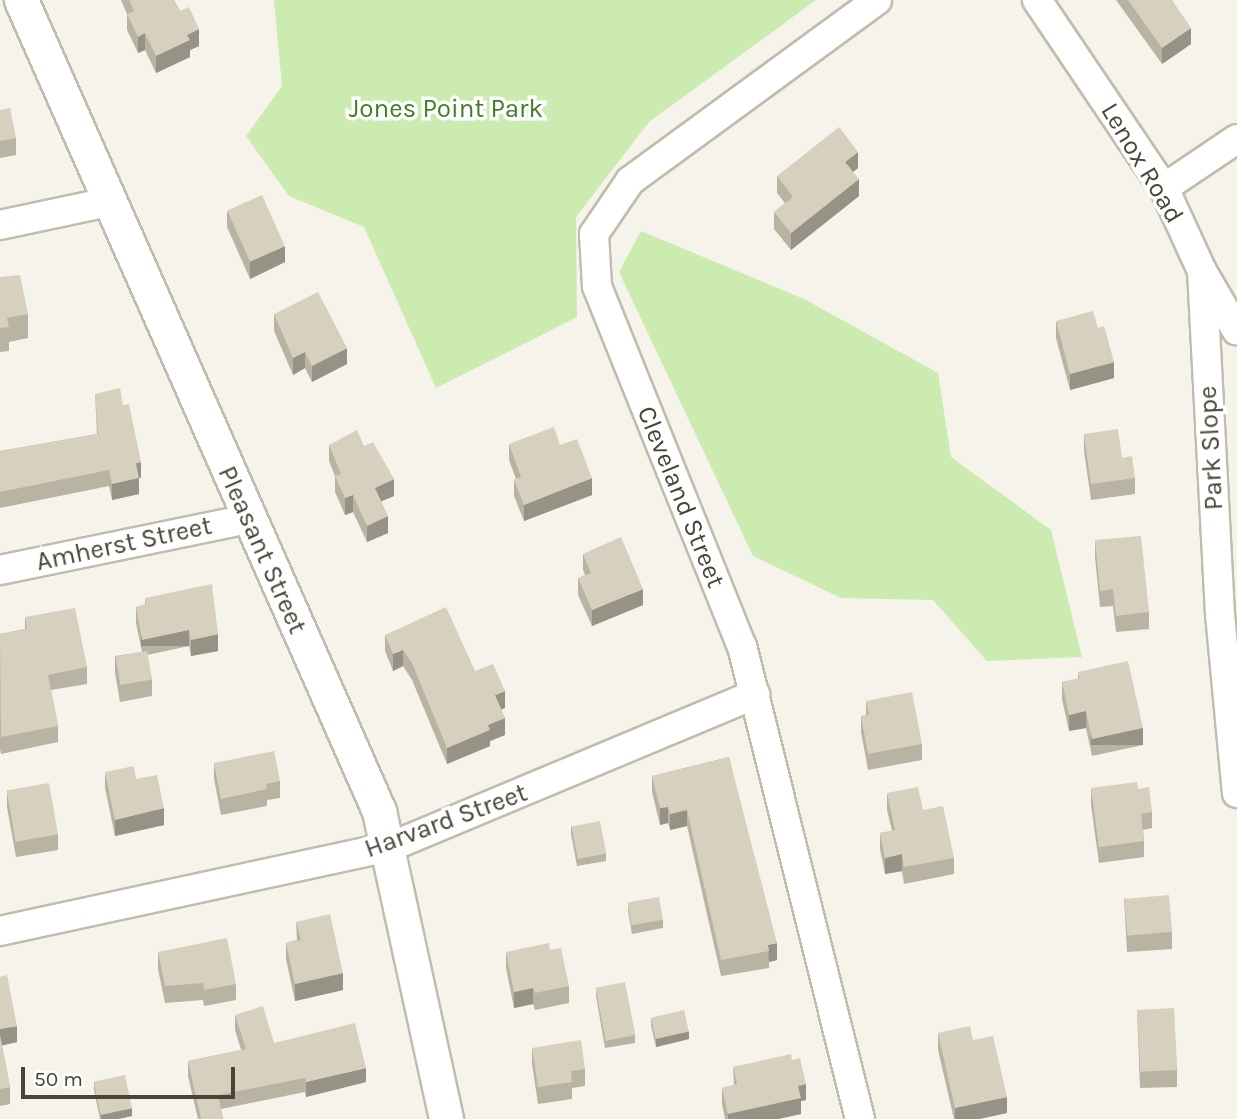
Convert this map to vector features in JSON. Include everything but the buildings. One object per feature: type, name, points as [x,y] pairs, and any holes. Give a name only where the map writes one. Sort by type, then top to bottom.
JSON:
[{"type":"street","name":"Pleasant Street","points":[[21,0],[379,811],[446,1119]]},
{"type":"street","name":"Cleveland Street","points":[[860,1119],[742,647],[597,286],[594,234],[630,180],[877,0]]},
{"type":"street","name":"Lenox Road","points":[[1037,0],[1164,188],[1202,271],[1237,331]]},
{"type":"street","points":[[1164,188],[1237,139]]},
{"type":"street","points":[[0,225],[108,202]]},
{"type":"street","name":"Park Slope","points":[[1202,271],[1220,614],[1237,793]]},
{"type":"street","name":"Amherst Street","points":[[0,570],[248,519]]},
{"type":"street","name":"Harvard Street","points":[[0,932],[387,848],[755,694]]},
{"type":"green space","name":"Jones Point Park","points":[[274,0],[816,0],[649,122],[576,217],[577,317],[436,388],[364,227],[289,196],[246,136],[282,86]]},
{"type":"green space","points":[[641,231],[804,299],[938,373],[951,457],[1051,530],[1082,657],[987,661],[933,600],[841,598],[753,556],[619,272]]}]
